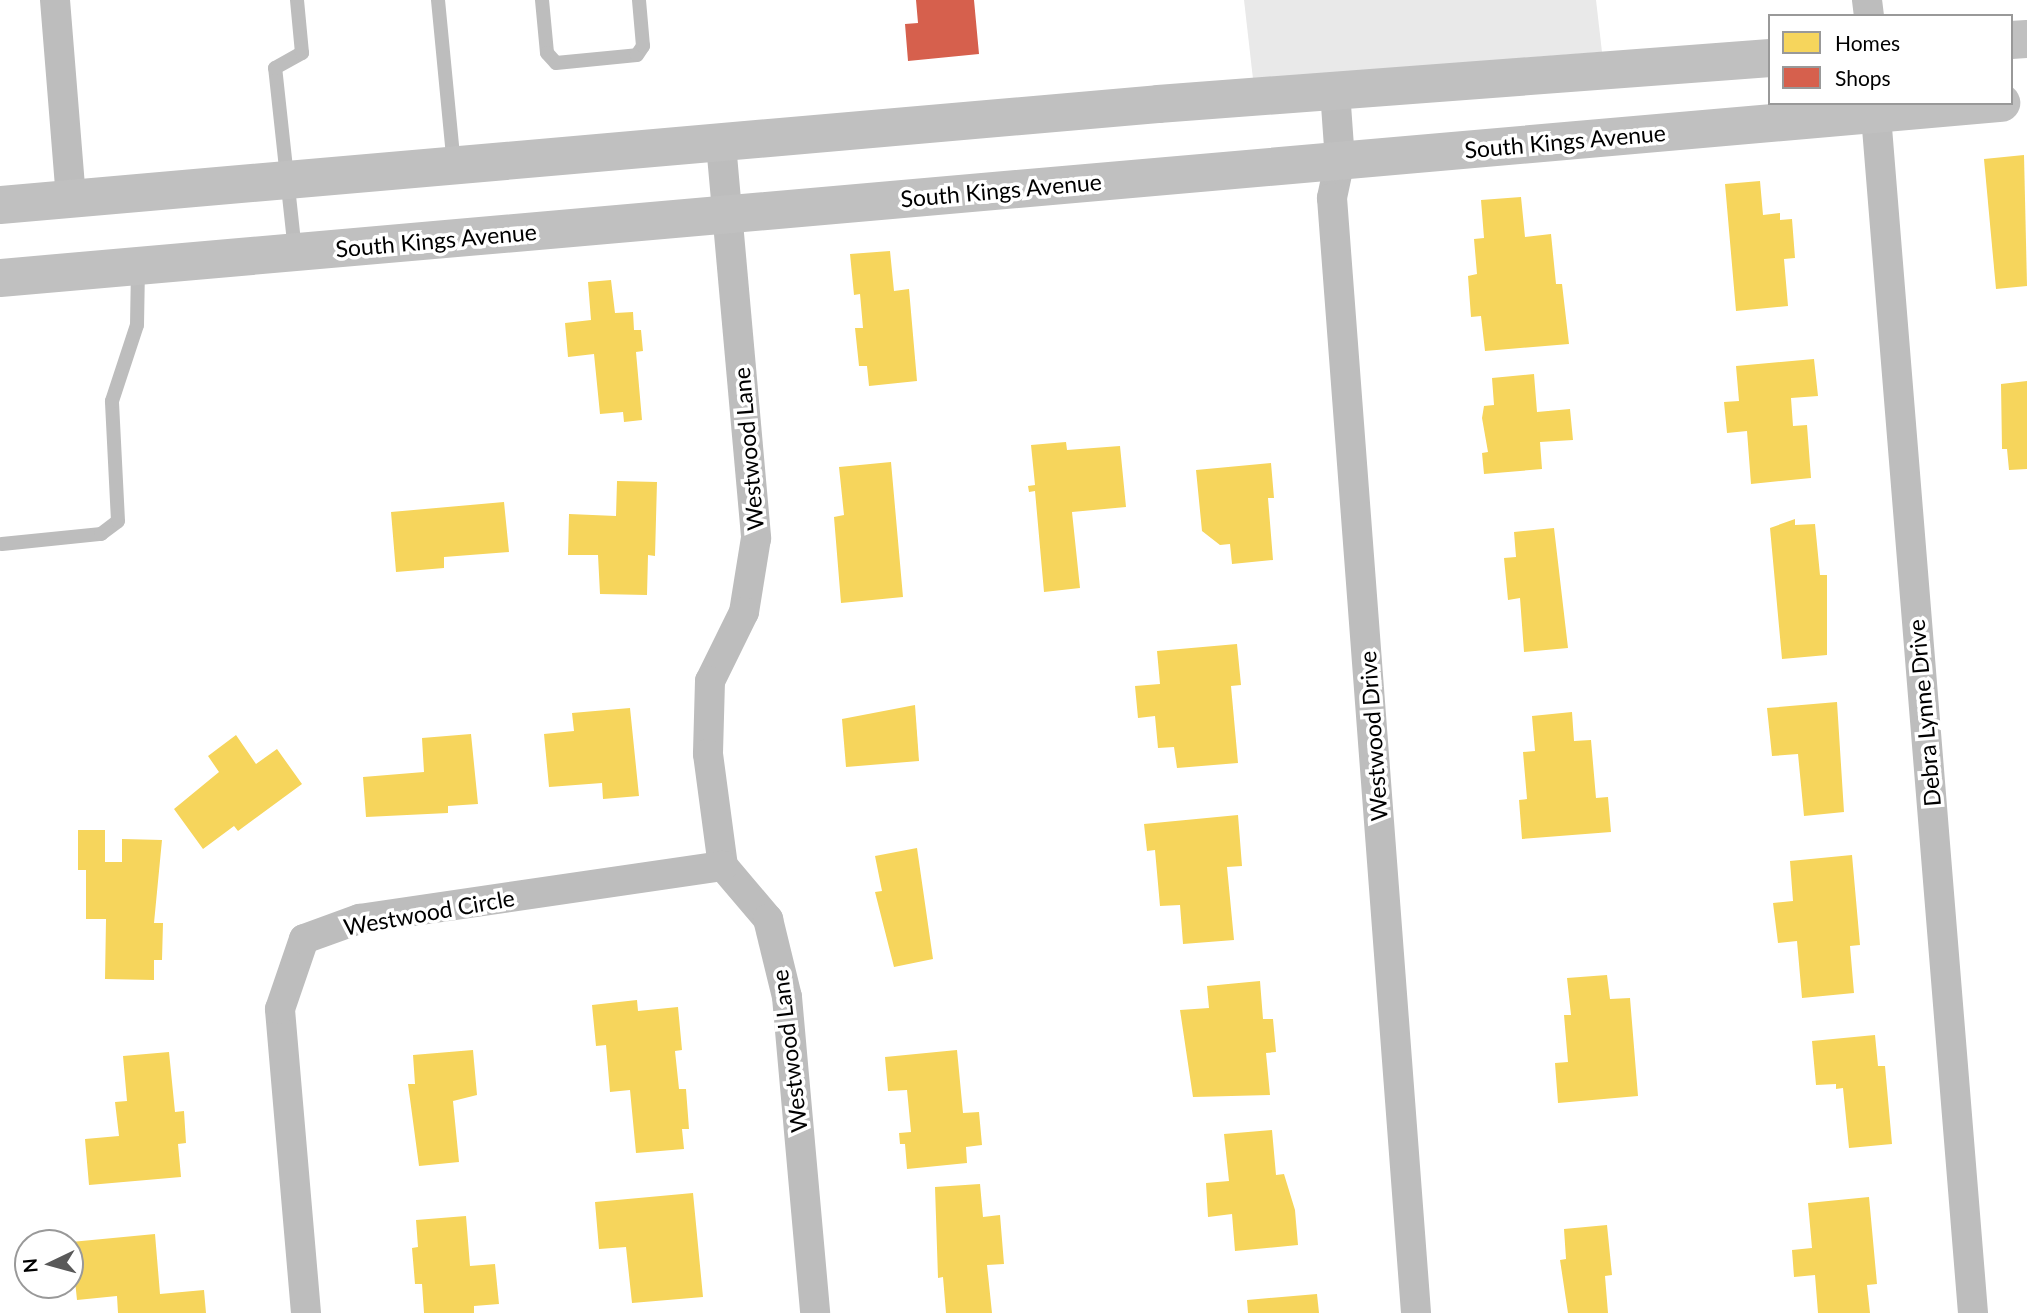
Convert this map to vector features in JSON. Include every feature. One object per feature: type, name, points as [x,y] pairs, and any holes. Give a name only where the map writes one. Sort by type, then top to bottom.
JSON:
[{"type":"main road","points":[[0,205],[1335,91],[1768,58]]},
{"type":"main road","name":"South Kings Avenue","points":[[0,278],[1340,160],[1875,108],[1951,105]]},
{"type":"street","points":[[55,0],[71,199]]},
{"type":"street","name":"Westwood Drive","points":[[1335,91],[1340,160],[1332,198],[1416,1313]]},
{"type":"street","name":"Debra Lynne Drive","points":[[1875,108],[1973,1313]]},
{"type":"street","name":"Westwood Lane","points":[[721,144],[756,538],[744,612],[710,681],[708,754],[723,866],[768,919],[787,997],[815,1313]]},
{"type":"street","name":"Westwood Circle","points":[[306,1313],[280,1009],[303,939],[359,919],[723,866]]},
{"type":"lane","points":[[295,253],[275,68],[302,53],[297,0]]},
{"type":"lane","points":[[438,0],[455,167]]},
{"type":"lane","points":[[542,0],[547,53],[556,63],[637,55],[643,46],[639,0]]},
{"type":"lane","points":[[2,544],[101,534],[118,521],[112,401],[137,325],[138,266]]},
{"type":"shaded area","points":[[1244,0],[1596,0],[1602,52],[1253,79]]},
{"type":"building: Homes","points":[[2024,155],[2027,286],[1996,289],[1984,159]]},
{"type":"building: Homes","points":[[1760,181],[1763,215],[1780,213],[1780,220],[1792,219],[1795,258],[1784,259],[1788,306],[1736,311],[1725,184]]},
{"type":"building: Homes","points":[[1521,197],[1525,237],[1551,234],[1556,284],[1562,284],[1569,344],[1485,351],[1481,316],[1471,317],[1468,276],[1477,274],[1474,239],[1484,238],[1481,200]]},
{"type":"building: Homes","points":[[890,251],[894,291],[909,289],[917,381],[869,386],[867,366],[859,366],[855,328],[863,328],[860,294],[854,295],[850,254]]},
{"type":"building: Homes","points":[[611,280],[615,313],[633,312],[634,330],[641,330],[643,351],[636,352],[642,420],[624,422],[623,412],[600,414],[594,354],[568,357],[565,323],[591,320],[588,282]]},
{"type":"building: Homes","points":[[1814,359],[1818,396],[1791,398],[1793,426],[1807,425],[1811,478],[1751,484],[1747,431],[1727,433],[1724,402],[1739,401],[1736,366]]},
{"type":"building: Homes","points":[[1534,374],[1537,412],[1570,409],[1573,440],[1540,442],[1542,469],[1484,474],[1482,453],[1488,452],[1482,418],[1484,406],[1494,405],[1492,378]]},
{"type":"building: Homes","points":[[2027,381],[2027,469],[2009,470],[2007,449],[2002,449],[2001,384]]},
{"type":"building: Homes","points":[[1066,442],[1067,450],[1120,446],[1126,507],[1072,512],[1080,588],[1044,592],[1035,491],[1029,492],[1028,486],[1035,485],[1031,445]]},
{"type":"building: Homes","points":[[891,462],[903,597],[841,603],[834,517],[844,515],[839,467]]},
{"type":"building: Homes","points":[[1271,463],[1274,498],[1268,498],[1273,560],[1232,564],[1230,544],[1220,545],[1202,531],[1196,470]]},
{"type":"building: Homes","points":[[617,481],[657,482],[655,556],[648,555],[647,595],[600,594],[598,555],[568,555],[569,514],[616,516]]},
{"type":"building: Homes","points":[[504,502],[509,552],[444,557],[444,568],[396,572],[391,512]]},
{"type":"building: Homes","points":[[1795,519],[1795,525],[1815,524],[1820,575],[1827,575],[1827,655],[1782,659],[1770,528]]},
{"type":"building: Homes","points":[[1554,528],[1568,648],[1524,652],[1520,598],[1508,600],[1504,558],[1516,557],[1514,532]]},
{"type":"building: Homes","points":[[1237,644],[1241,685],[1231,686],[1238,763],[1177,768],[1174,747],[1158,748],[1155,716],[1138,718],[1135,686],[1160,684],[1157,651]]},
{"type":"building: Homes","points":[[1837,702],[1844,812],[1804,816],[1798,754],[1772,756],[1767,708]]},
{"type":"building: Homes","points":[[915,705],[919,761],[846,767],[842,719]]},
{"type":"building: Homes","points":[[630,708],[639,796],[603,799],[602,783],[549,787],[544,734],[574,731],[572,713]]},
{"type":"building: Homes","points":[[1572,712],[1574,741],[1591,740],[1596,798],[1608,797],[1611,832],[1522,839],[1519,800],[1527,799],[1523,752],[1535,751],[1532,716]]},
{"type":"building: Homes","points":[[471,734],[478,804],[448,806],[448,813],[366,817],[363,777],[424,772],[422,738]]},
{"type":"building: Homes","points":[[236,735],[256,764],[277,749],[302,784],[238,831],[234,826],[203,849],[174,809],[219,772],[208,756]]},
{"type":"building: Homes","points":[[1238,815],[1242,866],[1227,867],[1234,940],[1183,944],[1180,905],[1160,906],[1155,850],[1147,851],[1144,824]]},
{"type":"building: Homes","points":[[78,830],[105,830],[105,862],[122,862],[122,839],[162,840],[154,923],[163,923],[162,960],[154,960],[154,980],[105,979],[106,919],[86,919],[86,870],[78,870]]},
{"type":"building: Homes","points":[[917,848],[933,959],[894,967],[875,892],[882,891],[875,856]]},
{"type":"building: Homes","points":[[1852,855],[1860,945],[1850,946],[1854,993],[1802,998],[1797,941],[1778,943],[1773,903],[1793,901],[1790,861]]},
{"type":"building: Homes","points":[[1607,975],[1610,999],[1630,998],[1638,1096],[1558,1103],[1555,1063],[1568,1062],[1564,1015],[1571,1015],[1567,978]]},
{"type":"building: Homes","points":[[1260,981],[1263,1019],[1273,1019],[1276,1052],[1266,1053],[1270,1095],[1193,1097],[1180,1010],[1209,1008],[1207,986]]},
{"type":"building: Homes","points":[[637,1000],[638,1011],[678,1007],[682,1050],[675,1051],[679,1089],[686,1089],[689,1129],[682,1129],[684,1149],[636,1153],[630,1090],[610,1092],[606,1045],[596,1046],[592,1005]]},
{"type":"building: Homes","points":[[1875,1035],[1878,1066],[1885,1066],[1892,1144],[1849,1148],[1843,1088],[1836,1089],[1836,1084],[1816,1085],[1812,1041]]},
{"type":"building: Homes","points":[[473,1050],[477,1095],[453,1101],[459,1162],[419,1166],[408,1084],[415,1084],[413,1055]]},
{"type":"building: Homes","points":[[957,1050],[963,1113],[979,1112],[982,1145],[966,1147],[967,1163],[907,1169],[905,1144],[900,1144],[899,1133],[911,1132],[907,1090],[888,1091],[885,1057]]},
{"type":"building: Homes","points":[[169,1052],[175,1112],[184,1111],[186,1143],[178,1144],[181,1177],[89,1185],[85,1139],[119,1136],[115,1102],[127,1101],[123,1056]]},
{"type":"building: Homes","points":[[1272,1130],[1276,1175],[1284,1174],[1295,1210],[1298,1245],[1235,1251],[1232,1214],[1208,1217],[1206,1183],[1229,1181],[1224,1134]]},
{"type":"building: Homes","points":[[980,1184],[983,1217],[1000,1215],[1004,1264],[987,1265],[992,1313],[946,1313],[943,1277],[938,1278],[935,1187]]},
{"type":"building: Homes","points":[[693,1193],[703,1297],[632,1303],[626,1247],[599,1249],[595,1202]]},
{"type":"building: Homes","points":[[1869,1197],[1877,1284],[1867,1285],[1870,1313],[1818,1313],[1815,1275],[1794,1277],[1792,1250],[1812,1248],[1808,1203]]},
{"type":"building: Homes","points":[[466,1216],[470,1266],[495,1264],[499,1304],[474,1306],[474,1313],[424,1313],[422,1284],[415,1284],[412,1248],[418,1247],[416,1220]]},
{"type":"building: Homes","points":[[1607,1225],[1612,1275],[1605,1276],[1608,1313],[1568,1313],[1560,1260],[1566,1259],[1564,1229]]},
{"type":"building: Homes","points":[[155,1234],[160,1294],[204,1290],[206,1313],[118,1313],[117,1296],[77,1300],[84,1299],[84,1241]]},
{"type":"building: Homes","points":[[1317,1294],[1319,1313],[1248,1313],[1247,1300]]},
{"type":"building: Shops","points":[[916,0],[974,0],[979,54],[908,61],[905,24],[918,23]]}]
